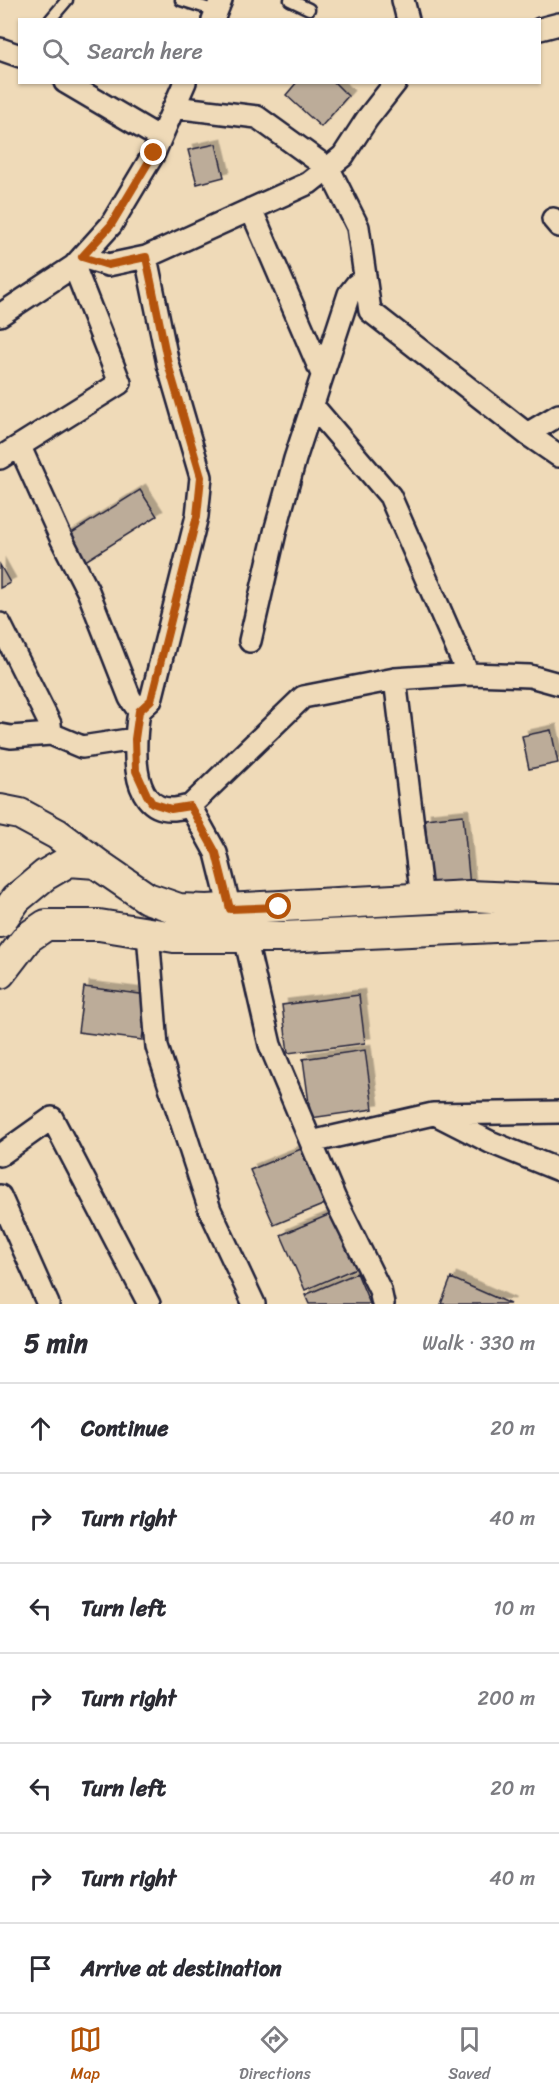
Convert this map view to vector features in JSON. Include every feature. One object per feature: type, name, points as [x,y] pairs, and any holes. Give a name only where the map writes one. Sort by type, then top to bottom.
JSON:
[{"type":"street","points":[[403,0],[408,18]]},
{"type":"street","points":[[541,29],[559,24]]},
{"type":"street","points":[[68,84],[160,138]]},
{"type":"street","points":[[0,315],[78,262],[111,225],[154,153],[184,84]]},
{"type":"street","points":[[78,262],[108,265],[146,257],[309,183],[343,156],[367,118],[394,84]]},
{"type":"street","points":[[174,107],[257,117],[329,169],[358,227],[370,311],[527,434],[559,456]]},
{"type":"street","points":[[251,209],[322,375]]},
{"type":"street","points":[[146,257],[168,364],[201,477],[197,516],[151,700],[139,711],[135,739],[136,771],[152,803],[171,809],[190,806],[303,697],[395,679],[468,674],[530,676],[559,684]]},
{"type":"street","points":[[0,458],[120,383],[78,262]]},
{"type":"street","points":[[250,641],[276,528],[295,459],[349,294],[365,279]]},
{"type":"street","points":[[313,406],[390,496],[468,674]]},
{"type":"street","points":[[527,434],[559,415]]},
{"type":"street","points":[[20,447],[88,591],[130,698],[139,711]]},
{"type":"street","points":[[0,624],[50,724],[51,734]]},
{"type":"street","points":[[395,679],[422,899]]},
{"type":"street","points":[[0,735],[11,737],[51,734],[82,747],[135,739]]},
{"type":"street","points":[[190,806],[216,853],[230,909]]},
{"type":"street","points":[[0,810],[20,814],[57,834],[147,898],[179,909],[230,909],[469,896],[559,900]]},
{"type":"street","points":[[0,922],[16,899],[45,875],[69,861],[96,863]]},
{"type":"street","points":[[0,973],[27,938],[46,925],[99,925],[174,937],[294,937],[559,924]]},
{"type":"street","points":[[148,933],[158,1047],[210,1210],[254,1304]]},
{"type":"street","points":[[245,937],[270,1045],[335,1199],[380,1290],[383,1304]]},
{"type":"street","points":[[311,1142],[433,1114],[559,1112]]},
{"type":"street","points":[[433,1114],[490,1142],[559,1170]]},
{"type":"street","points":[[0,1155],[52,1118],[149,1304]]},
{"type":"street","points":[[0,1196],[48,1304]]},
{"type":"lane","points":[[52,18],[67,0]]},
{"type":"lane","points":[[181,0],[217,10]]},
{"type":"lane","points":[[290,0],[309,9]]},
{"type":"building","points":[[295,84],[336,84],[348,96],[321,127],[286,95]]},
{"type":"building","points":[[216,144],[224,177],[197,184],[188,150]]},
{"type":"building","points":[[140,490],[157,516],[79,565],[62,539]]},
{"type":"building","points":[[0,565],[10,583],[0,588]]},
{"type":"building","points":[[551,730],[558,763],[529,769],[522,736]]},
{"type":"building","points":[[463,815],[470,886],[431,890],[425,819]]},
{"type":"building","points":[[84,987],[148,995],[142,1040],[78,1032]]},
{"type":"building","points":[[359,995],[365,1043],[288,1053],[282,1005]]},
{"type":"building","points":[[365,1050],[373,1109],[311,1118],[303,1059]]},
{"type":"building","points":[[301,1149],[325,1204],[274,1225],[250,1170]]},
{"type":"building","points":[[333,1213],[356,1268],[305,1290],[281,1235]]},
{"type":"building","points":[[357,1273],[370,1304],[309,1304],[305,1295]]},
{"type":"building","points":[[451,1278],[510,1304],[441,1304]]},
{"type":"route","points":[[154,153],[111,225],[82,257],[108,265],[146,257],[168,364],[201,477],[197,516],[151,700],[139,711],[135,739],[136,771],[152,803],[171,809],[190,806],[216,853],[230,909],[279,907]]}]
